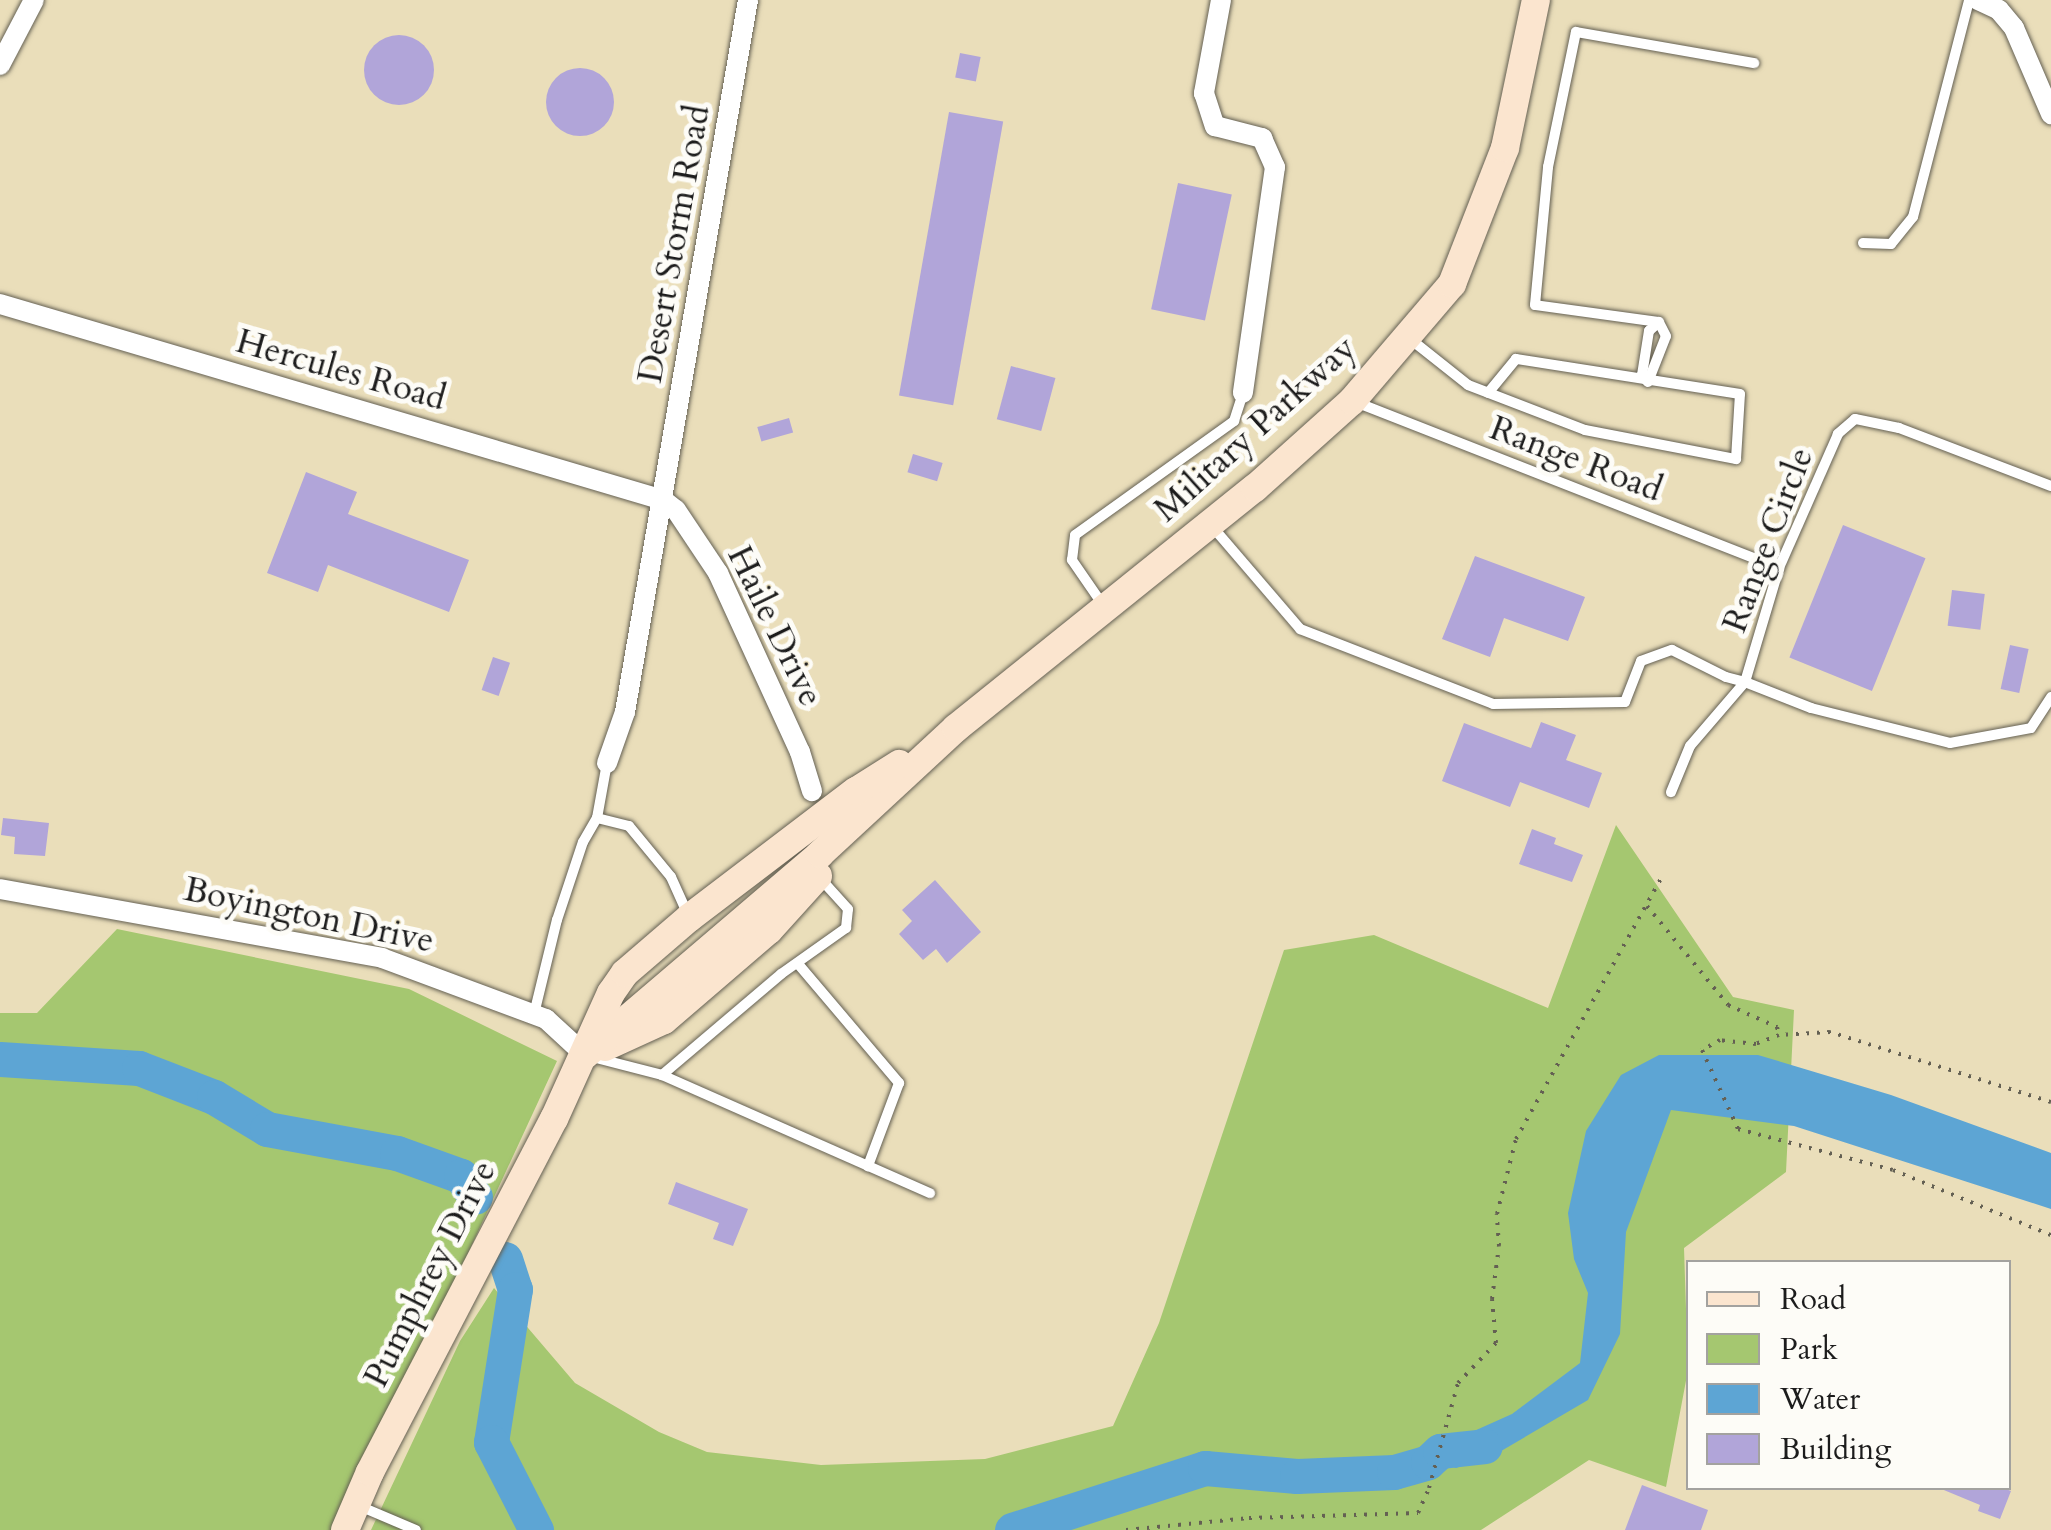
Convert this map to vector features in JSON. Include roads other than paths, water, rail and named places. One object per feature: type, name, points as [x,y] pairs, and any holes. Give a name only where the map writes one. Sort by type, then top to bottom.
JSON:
[{"type":"street","points":[[0,65],[34,0]]},
{"type":"street","name":"Desert Storm Road","points":[[608,763],[625,712],[748,0]]},
{"type":"street","points":[[1222,0],[1204,93],[1216,126],[1262,138],[1275,167],[1243,394]]},
{"type":"street","name":"Military Parkway","points":[[585,1055],[820,854],[956,728],[1210,524],[1352,401],[1452,284],[1505,148],[1536,0]]},
{"type":"street","points":[[1978,0],[1999,10],[2014,28],[2051,114]]},
{"type":"street","name":"Hercules Road","points":[[0,304],[663,500]]},
{"type":"street","name":"Haile Drive","points":[[663,500],[676,510],[718,573],[800,752],[812,791]]},
{"type":"street","name":"Military Parkway","points":[[585,1055],[646,1014],[818,876],[956,728]]},
{"type":"street","name":"Military Parkway","points":[[585,1055],[610,994],[625,973],[689,918],[856,791],[956,728]]},
{"type":"street","name":"Boyington Drive","points":[[0,889],[382,958],[546,1018],[585,1055]]},
{"type":"street","name":"Pumphrey Drive","points":[[351,1517],[585,1055]]},
{"type":"lane","points":[[1863,244],[1890,244],[1913,217],[1969,0]]},
{"type":"lane","points":[[1648,382],[1642,375],[1649,331],[1658,322],[1535,305],[1548,167],[1576,32],[1754,63]]},
{"type":"lane","points":[[1408,338],[1468,385],[1488,393],[1585,430],[1736,459],[1740,394],[1516,359],[1488,393]]},
{"type":"lane","points":[[1104,606],[1072,560],[1076,535],[1234,421],[1243,394]]},
{"type":"lane","name":"Range Road","points":[[1352,401],[1780,568]]},
{"type":"lane","name":"Range Circle","points":[[2051,486],[1899,428],[1855,420],[1838,434],[1780,568],[1745,682],[1810,708],[1950,743],[2030,728],[2051,697]]},
{"type":"lane","points":[[1210,524],[1300,629],[1494,704],[1625,702],[1641,661],[1672,650],[1745,682],[1690,746],[1672,792]]},
{"type":"lane","points":[[534,1014],[562,905],[584,842],[597,818],[608,763]]},
{"type":"lane","points":[[597,818],[628,826],[671,876],[689,918]]},
{"type":"lane","points":[[662,1075],[780,974],[799,965],[846,928],[850,916],[818,876]]},
{"type":"lane","points":[[799,965],[898,1084],[868,1166]]},
{"type":"lane","points":[[585,1055],[662,1075],[930,1193]]},
{"type":"lane","points":[[351,1517],[416,1530]]},
{"type":"water","points":[[1659,1055],[1758,1055],[1891,1095],[2051,1153],[2051,1209],[1794,1126],[1671,1110],[1626,1232],[1620,1334],[1588,1400],[1496,1454],[1456,1468],[1434,1461],[1445,1444],[1512,1414],[1580,1363],[1588,1293],[1574,1259],[1568,1213],[1586,1131],[1621,1075]]},
{"type":"waterway","points":[[0,1059],[139,1068],[214,1097],[267,1129],[397,1153],[461,1176],[475,1197]]},
{"type":"waterway","points":[[505,1259],[515,1289],[491,1442],[536,1530]]},
{"type":"waterway","points":[[1012,1530],[1205,1468],[1297,1476],[1394,1472],[1428,1462],[1440,1451],[1485,1446]]}]
